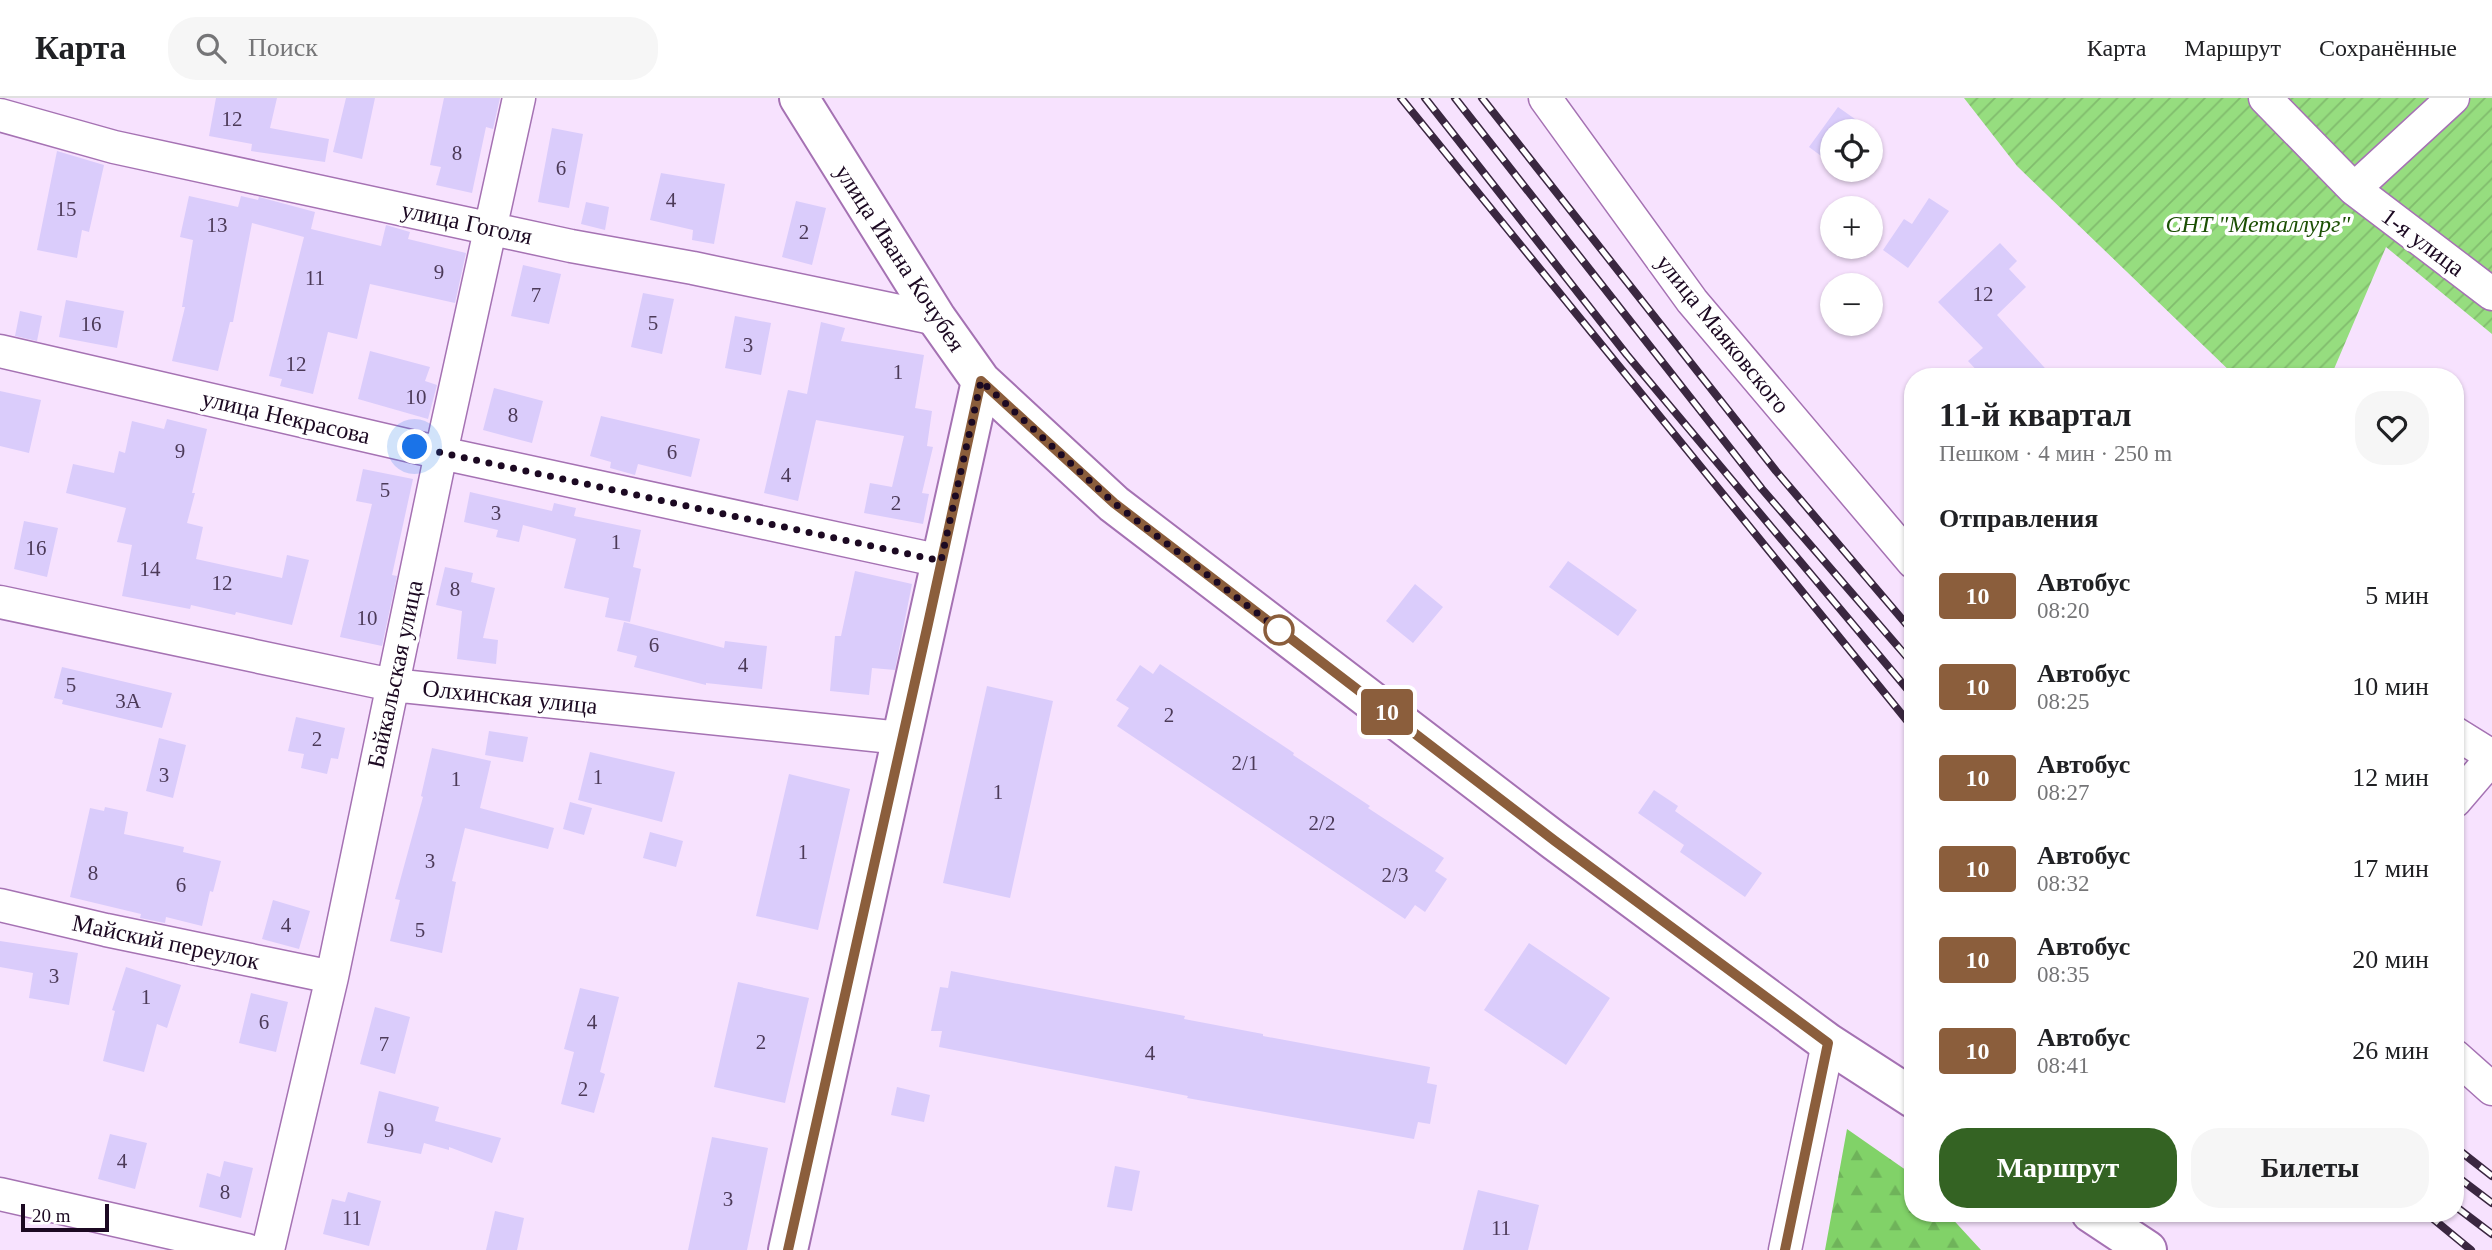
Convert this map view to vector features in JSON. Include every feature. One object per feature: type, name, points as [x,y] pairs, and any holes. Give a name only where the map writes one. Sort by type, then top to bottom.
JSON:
[{"type":"street","name":"Байкальская улица","points":[[268,1250],[332,977],[440,453],[519,98]]},
{"type":"street","name":"улица Ивана Кочубея","points":[[799,98],[937,320],[981,381],[1114,503],[1555,841],[1828,1043],[1904,1092]]},
{"type":"street","name":"улица Маяковского","points":[[1545,98],[1692,301],[1904,551]]},
{"type":"street","name":"1-я улица","points":[[2266,98],[2354,189],[2492,294]]},
{"type":"street","points":[[2354,189],[2453,98]]},
{"type":"street","name":"улица Гоголя","points":[[0,115],[114,146],[937,320]]},
{"type":"street","name":"улица Некрасова","points":[[0,351],[440,453],[941,561]]},
{"type":"street","points":[[788,1250],[981,381]]},
{"type":"street","name":"Олхинская улица","points":[[0,602],[392,685],[901,738]]},
{"type":"street","points":[[2464,739],[2492,757],[2464,790]]},
{"type":"street","name":"Майский переулок","points":[[0,905],[332,977]]},
{"type":"street","points":[[1785,1250],[1828,1043]]},
{"type":"street","points":[[2464,1064],[2492,1089]]},
{"type":"street","points":[[0,1194],[247,1250]]},
{"type":"street","points":[[2105,1222],[2147,1250]]},
{"type":"green space","name":"СНТ \"Металлург\"","points":[[1964,98],[2492,98],[2492,334],[2386,247],[2334,368],[2227,368],[2017,166]]},
{"type":"green space","points":[[1847,1129],[1904,1169],[1904,1222],[1955,1222],[1981,1250],[1825,1250]]},
{"type":"building","points":[[216,98],[277,98],[270,128],[329,139],[325,162],[251,151],[252,144],[209,136]]},
{"type":"building","points":[[346,98],[375,98],[362,159],[333,152]]},
{"type":"building","points":[[444,98],[500,98],[493,129],[486,127],[472,193],[436,185],[441,167],[430,165]]},
{"type":"building","points":[[1838,107],[1855,119],[1829,119]]},
{"type":"building","points":[[552,128],[583,134],[569,208],[538,202]]},
{"type":"building","points":[[1820,132],[1820,155],[1809,147]]},
{"type":"building","points":[[57,151],[104,165],[89,232],[82,230],[77,258],[37,250]]},
{"type":"building","points":[[661,173],[725,184],[714,244],[692,240],[693,230],[650,220]]},
{"type":"building","points":[[189,196],[238,207],[241,196],[258,200],[259,197],[315,212],[311,229],[381,246],[386,225],[410,232],[408,239],[466,253],[455,303],[370,284],[357,339],[328,332],[313,394],[280,386],[282,379],[269,376],[304,237],[252,223],[233,322],[230,322],[218,371],[172,361],[185,307],[182,307],[193,240],[180,237]]},
{"type":"building","points":[[1929,198],[1949,211],[1908,268],[1883,250],[1904,219],[1912,224]]},
{"type":"building","points":[[796,201],[826,208],[812,265],[782,257]]},
{"type":"building","points":[[586,202],[609,207],[605,230],[581,224]]},
{"type":"building","points":[[2000,243],[2017,261],[2009,269],[2026,287],[1997,315],[2045,368],[1975,368],[1968,361],[1983,348],[1938,302]]},
{"type":"building","points":[[523,265],[561,274],[549,324],[511,316]]},
{"type":"building","points":[[643,293],[674,299],[662,354],[631,347]]},
{"type":"building","points":[[66,300],[124,311],[117,348],[59,337]]},
{"type":"building","points":[[20,311],[42,316],[37,341],[15,336]]},
{"type":"building","points":[[735,316],[771,323],[761,375],[725,368]]},
{"type":"building","points":[[821,322],[845,328],[841,341],[924,355],[915,408],[932,411],[927,446],[933,447],[922,493],[929,494],[923,524],[864,513],[870,483],[892,487],[904,436],[816,420],[798,501],[764,493],[788,390],[807,394]]},
{"type":"building","points":[[370,351],[430,367],[425,381],[437,385],[428,419],[358,399]]},
{"type":"building","points":[[494,388],[543,401],[532,443],[483,430]]},
{"type":"building","points":[[0,391],[41,400],[29,453],[0,446]]},
{"type":"building","points":[[601,416],[700,439],[691,477],[638,464],[635,475],[610,468],[611,462],[590,456]]},
{"type":"building","points":[[167,419],[207,429],[187,523],[203,527],[196,559],[282,578],[287,555],[309,560],[292,625],[236,612],[235,615],[191,605],[190,609],[122,596],[132,545],[117,542],[126,508],[66,493],[73,464],[114,473],[119,451],[125,453],[132,421],[164,429]]},
{"type":"building","points":[[363,469],[413,479],[392,575],[397,576],[382,646],[340,637],[372,504],[356,501]]},
{"type":"building","points":[[470,492],[552,511],[554,503],[576,508],[574,516],[641,530],[633,567],[641,569],[630,622],[605,617],[609,598],[564,588],[576,539],[523,525],[519,542],[496,537],[498,530],[464,522]]},
{"type":"building","points":[[24,521],[58,528],[47,577],[14,569]]},
{"type":"building","points":[[1568,561],[1637,610],[1618,636],[1549,587]]},
{"type":"building","points":[[445,567],[473,573],[471,582],[495,588],[483,638],[498,640],[496,664],[457,659],[462,611],[436,605]]},
{"type":"building","points":[[855,571],[912,584],[895,670],[872,668],[869,695],[830,691],[835,636],[841,636]]},
{"type":"building","points":[[1415,584],[1443,607],[1413,643],[1386,621]]},
{"type":"building","points":[[624,622],[724,648],[725,641],[767,646],[762,689],[706,685],[634,667],[637,656],[617,651]]},
{"type":"building","points":[[1160,664],[1444,858],[1435,871],[1447,879],[1425,912],[1415,905],[1405,919],[1117,726],[1129,708],[1116,700],[1140,665],[1153,674]]},
{"type":"building","points":[[62,667],[172,693],[162,728],[62,704],[63,700],[54,698]]},
{"type":"building","points":[[987,686],[1053,701],[1010,898],[943,883]]},
{"type":"building","points":[[296,717],[345,728],[338,759],[331,758],[327,774],[301,768],[304,754],[288,751]]},
{"type":"building","points":[[489,731],[528,737],[523,762],[485,755]]},
{"type":"building","points":[[159,738],[186,745],[173,798],[146,791]]},
{"type":"building","points":[[432,748],[491,761],[480,808],[554,828],[548,849],[465,828],[452,881],[456,882],[442,953],[390,941],[400,900],[395,899],[423,797],[421,796]]},
{"type":"building","points":[[590,752],[675,772],[662,822],[578,800]]},
{"type":"building","points":[[789,774],[850,789],[818,930],[756,916]]},
{"type":"building","points":[[1654,790],[1678,806],[1675,811],[1762,873],[1745,897],[1680,852],[1684,845],[1638,813]]},
{"type":"building","points":[[570,802],[592,808],[584,835],[563,829]]},
{"type":"building","points":[[105,807],[128,812],[124,834],[184,847],[183,852],[221,861],[213,892],[210,891],[202,926],[166,917],[165,923],[140,918],[141,914],[70,897],[90,808],[104,811]]},
{"type":"building","points":[[650,832],[683,841],[676,867],[643,858]]},
{"type":"building","points":[[273,900],[310,911],[299,949],[262,939]]},
{"type":"building","points":[[0,941],[78,953],[69,1005],[29,998],[33,973],[0,967]]},
{"type":"building","points":[[1529,943],[1610,998],[1566,1065],[1484,1010]]},
{"type":"building","points":[[126,967],[181,985],[167,1028],[157,1024],[144,1072],[103,1061],[115,1011],[112,1010]]},
{"type":"building","points":[[951,971],[1185,1016],[1184,1019],[1263,1036],[1430,1067],[1427,1083],[1437,1085],[1430,1124],[1418,1122],[1414,1139],[1187,1098],[1188,1096],[939,1047],[942,1031],[931,1031],[940,987],[948,988]]},
{"type":"building","points":[[738,982],[809,998],[785,1103],[714,1087]]},
{"type":"building","points":[[580,988],[619,997],[600,1072],[605,1074],[594,1113],[561,1104],[574,1052],[564,1049]]},
{"type":"building","points":[[251,993],[288,1002],[276,1052],[239,1043]]},
{"type":"building","points":[[375,1007],[410,1017],[395,1074],[360,1064]]},
{"type":"building","points":[[897,1087],[930,1095],[924,1122],[891,1115]]},
{"type":"building","points":[[379,1091],[439,1107],[435,1121],[501,1138],[492,1163],[449,1147],[449,1150],[424,1143],[421,1154],[367,1143]]},
{"type":"building","points":[[110,1134],[147,1143],[135,1189],[98,1179]]},
{"type":"building","points":[[712,1137],[768,1148],[747,1250],[688,1250]]},
{"type":"building","points":[[224,1161],[253,1168],[241,1218],[199,1207],[207,1173],[220,1177]]},
{"type":"building","points":[[1115,1166],[1140,1171],[1132,1211],[1107,1207]]},
{"type":"building","points":[[1478,1190],[1539,1205],[1528,1250],[1463,1250]]},
{"type":"building","points":[[348,1192],[381,1201],[369,1246],[323,1234],[332,1199],[345,1202]]},
{"type":"building","points":[[495,1211],[524,1218],[517,1250],[486,1250]]},
{"type":"railway","points":[[1401,98],[1904,717]]},
{"type":"railway","points":[[1425,98],[1627,355],[1904,685]]},
{"type":"railway","points":[[1455,98],[1762,489],[1904,654]]},
{"type":"railway","points":[[1482,98],[1776,471],[1904,621]]},
{"type":"railway","points":[[2464,1154],[2492,1176]]},
{"type":"railway","points":[[2464,1182],[2492,1203]]},
{"type":"railway","points":[[2464,1213],[2492,1234]]},
{"type":"railway","points":[[2437,1222],[2471,1250]]},
{"type":"bus line","name":"10","points":[[788,1250],[981,381],[1114,503],[1555,841],[1828,1043],[1785,1250]]},
{"type":"route","points":[[415,447],[941,561],[981,381],[1114,503],[1279,630]]}]
